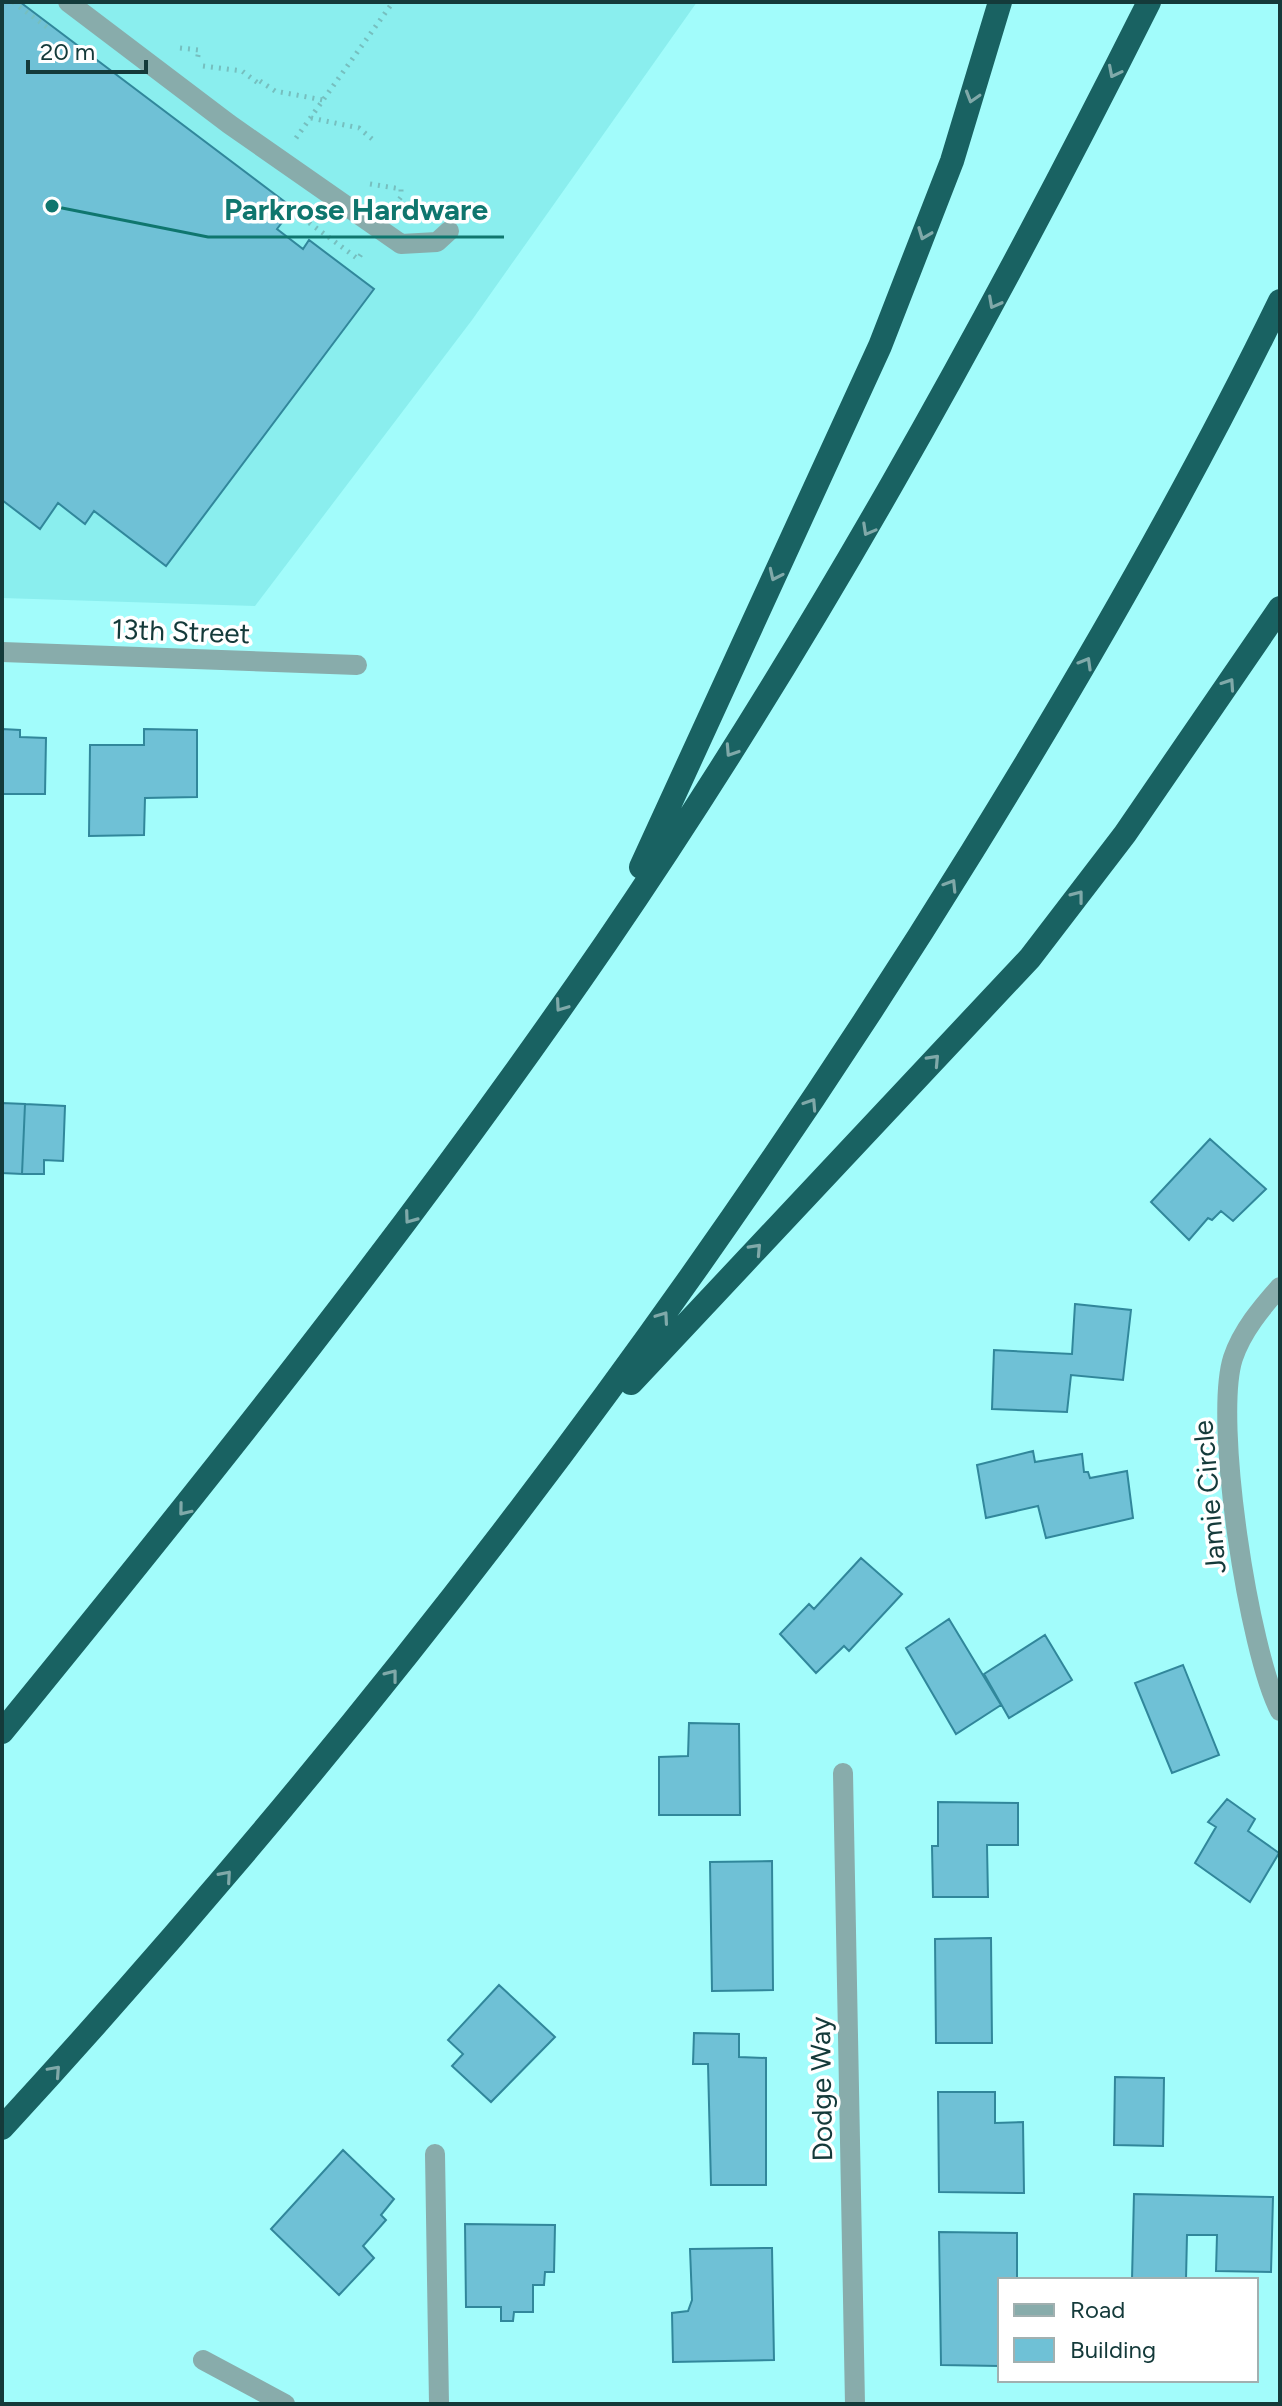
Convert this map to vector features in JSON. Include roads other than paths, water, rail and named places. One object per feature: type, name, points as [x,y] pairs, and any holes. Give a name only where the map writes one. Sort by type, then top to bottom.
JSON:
[{"type":"highway","points":[[606,942],[880,346],[952,161],[1000,2]]},
{"type":"highway","points":[[2,1732],[233,1449],[382,1255],[606,942],[750,722],[860,544],[1050,200],[1149,2]]},
{"type":"highway","points":[[2,2128],[317,1770],[569,1449],[771,1165],[911,951],[1123,601],[1230,403],[1280,301]]},
{"type":"highway","points":[[569,1449],[1030,958],[1125,834],[1280,608]]},
{"type":"street","points":[[68,2],[229,124],[401,244],[437,242],[449,231]]},
{"type":"street","name":"13th Street","points":[[2,652],[357,665]]},
{"type":"street","name":"Jamie Circle","points":[[1280,1287],[1259,1310],[1233,1358],[1227,1416],[1242,1571],[1261,1661],[1280,1711]]},
{"type":"street","name":"Dodge Way","points":[[843,1773],[855,2404]]},
{"type":"street","points":[[435,2154],[439,2404]]},
{"type":"street","points":[[203,2360],[285,2404]]},
{"type":"place","name":"Parkrose Hardware","points":[[52,206]]}]
